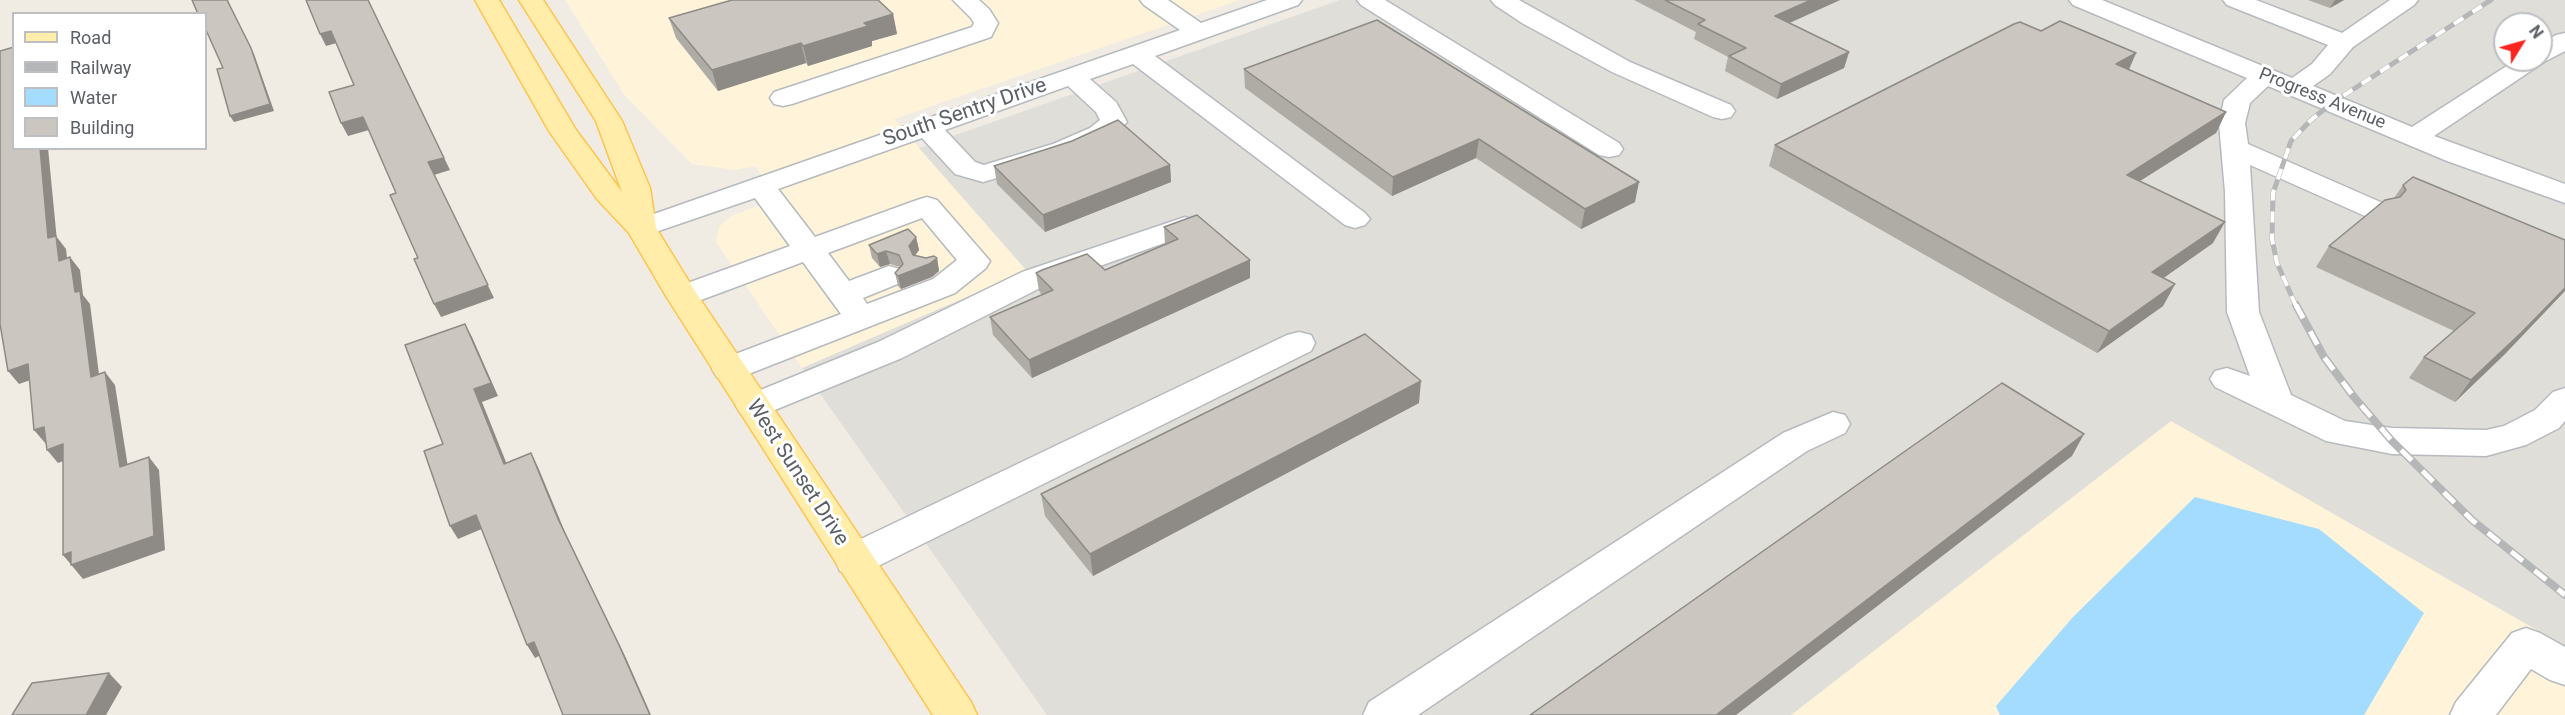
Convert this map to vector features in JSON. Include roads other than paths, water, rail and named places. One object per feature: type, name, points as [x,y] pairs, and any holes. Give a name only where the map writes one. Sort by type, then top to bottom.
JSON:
[{"type":"main road","name":"West Sunset Drive","points":[[488,0],[563,131],[607,194],[641,228],[729,369],[956,715]]},
{"type":"main road","name":"West Sunset Drive","points":[[531,0],[609,121],[636,188],[641,228]]},
{"type":"street","points":[[783,98],[982,32],[986,22],[981,14],[965,0]]},
{"type":"street","points":[[1152,0],[1198,32]]},
{"type":"street","name":"South Sentry Drive","points":[[641,228],[1290,0]]},
{"type":"street","points":[[1369,0],[1609,149]]},
{"type":"street","points":[[1503,0],[1531,18],[1621,67],[1722,111]]},
{"type":"street","name":"Progress Avenue","points":[[2081,0],[2457,155],[2565,194]]},
{"type":"street","points":[[2235,0],[2344,42]]},
{"type":"street","points":[[2294,88],[2321,69],[2344,42],[2406,0]]},
{"type":"street","points":[[1136,54],[1354,219]]},
{"type":"street","points":[[2414,137],[2514,72]]},
{"type":"street","points":[[927,127],[965,168],[983,174],[1063,150],[1100,134],[1114,122],[1107,108],[1072,76]]},
{"type":"street","points":[[2265,76],[2237,100],[2232,123],[2239,192],[2243,312],[2277,403]]},
{"type":"street","points":[[2235,148],[2375,210]]},
{"type":"street","points":[[760,185],[851,306]]},
{"type":"street","points":[[682,296],[927,206],[950,252],[975,261],[944,285],[851,306]]},
{"type":"street","points":[[753,406],[890,350],[1033,279],[1185,226]]},
{"type":"street","points":[[729,369],[851,306],[889,276]]},
{"type":"street","points":[[854,560],[1299,343]]},
{"type":"street","points":[[2227,380],[2338,432],[2392,441],[2486,443],[2514,436],[2547,419],[2565,400]]},
{"type":"street","points":[[1384,715],[1795,441],[1833,424]]},
{"type":"street","points":[[2471,715],[2526,645],[2565,668]]},
{"type":"water","points":[[2195,497],[2319,529],[2424,613],[2364,715],[2000,715],[1996,706],[2073,617]]},
{"type":"railway","points":[[2296,306],[2277,263],[2272,239],[2273,193],[2291,141],[2311,120],[2332,103],[2491,0]]},
{"type":"railway","points":[[2296,305],[2324,357],[2354,397],[2392,441],[2472,520],[2565,595]]}]
